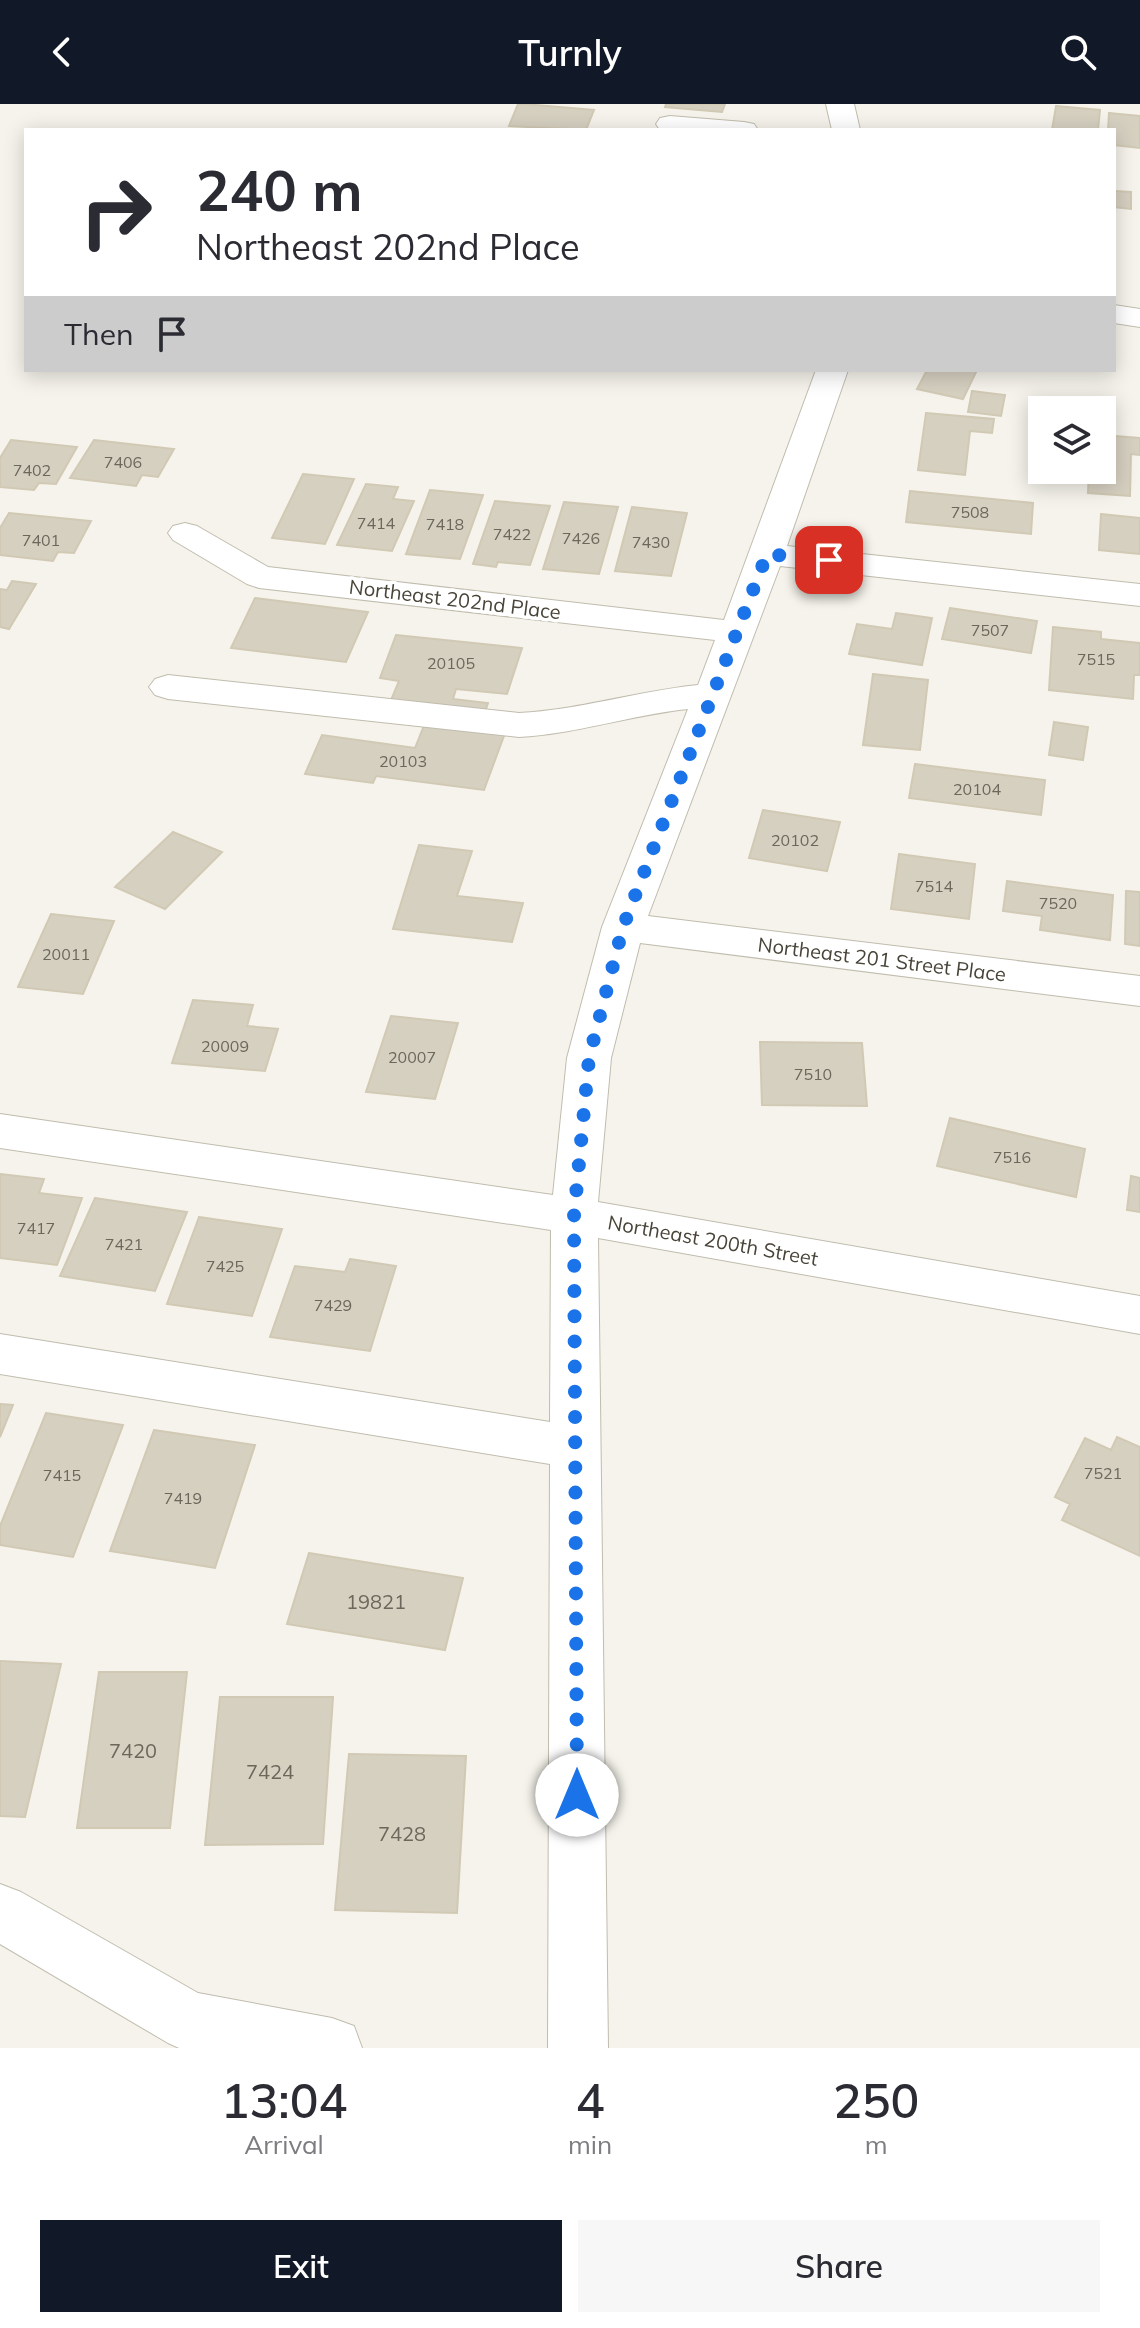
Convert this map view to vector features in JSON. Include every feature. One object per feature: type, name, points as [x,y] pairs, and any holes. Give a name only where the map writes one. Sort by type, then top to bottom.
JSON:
[{"type":"street","points":[[840,104],[846,128]]},
{"type":"street","points":[[670,124],[719,128]]},
{"type":"street","points":[[1116,314],[1140,318]]},
{"type":"street","points":[[578,2048],[574,1216],[589,1058],[623,927],[767,554],[831,372]]},
{"type":"street","name":"Northeast 202nd Place","points":[[185,533],[259,577],[737,632]]},
{"type":"street","points":[[767,554],[1140,595]]},
{"type":"street","points":[[168,687],[519,725],[541,724],[653,701],[713,695]]},
{"type":"street","name":"Northeast 201 Street Place","points":[[623,927],[1140,991]]},
{"type":"street","name":"Northeast 200th Street","points":[[0,1131],[574,1216],[1140,1315]]},
{"type":"street","points":[[0,1354],[575,1447]]},
{"type":"street","points":[[0,1912],[189,2022],[332,2048]]},
{"type":"building","points":[[518,104],[594,110],[587,128],[509,126]]},
{"type":"building","points":[[666,104],[725,104],[722,112],[665,107]]},
{"type":"building","points":[[1056,106],[1100,110],[1098,128],[1052,128]]},
{"type":"building","points":[[1109,113],[1140,116],[1140,148],[1116,145],[1116,128],[1108,128]]},
{"type":"building","points":[[1116,191],[1131,192],[1131,209],[1116,207]]},
{"type":"building","points":[[926,372],[976,372],[963,399],[917,389]]},
{"type":"building","points":[[972,391],[1005,395],[1001,416],[968,412]]},
{"type":"building","points":[[926,413],[994,419],[992,433],[970,431],[965,475],[918,470]]},
{"type":"building","points":[[1116,436],[1140,438],[1140,455],[1131,454],[1130,496],[1088,493],[1088,484],[1116,484]]},
{"type":"building","points":[[11,440],[77,447],[56,484],[39,483],[34,490],[0,487],[0,458]]},
{"type":"building","points":[[94,440],[174,449],[158,477],[142,475],[136,486],[70,478]]},
{"type":"building","points":[[303,474],[354,479],[325,544],[272,538]]},
{"type":"building","points":[[366,484],[398,487],[393,499],[414,501],[392,551],[337,545]]},
{"type":"building","points":[[430,490],[483,495],[460,559],[406,554]]},
{"type":"building","points":[[910,491],[1033,503],[1031,534],[906,522]]},
{"type":"building","points":[[495,501],[550,506],[530,565],[498,562],[496,567],[473,564]]},
{"type":"building","points":[[564,502],[618,507],[599,574],[543,569]]},
{"type":"building","points":[[632,507],[687,513],[671,576],[615,571]]},
{"type":"building","points":[[9,513],[91,521],[74,553],[58,552],[53,561],[0,555],[0,528]]},
{"type":"building","points":[[1101,514],[1140,518],[1140,554],[1099,550]]},
{"type":"building","points":[[12,581],[36,584],[9,629],[0,627],[0,589],[7,590]]},
{"type":"building","points":[[255,598],[368,612],[346,662],[231,648]]},
{"type":"building","points":[[950,608],[1037,621],[1031,653],[942,639]]},
{"type":"building","points":[[896,613],[932,618],[922,665],[849,654],[857,624],[892,629]]},
{"type":"building","points":[[1053,627],[1101,632],[1101,639],[1140,643],[1140,675],[1134,675],[1133,699],[1049,690]]},
{"type":"building","points":[[396,635],[522,648],[507,694],[456,689],[453,699],[488,703],[484,715],[389,705],[399,681],[380,678]]},
{"type":"building","points":[[873,674],[928,680],[920,750],[863,745]]},
{"type":"building","points":[[1054,722],[1088,727],[1083,760],[1049,755]]},
{"type":"building","points":[[425,723],[505,733],[484,790],[376,776],[373,783],[305,774],[322,735],[415,748]]},
{"type":"building","points":[[915,764],[1045,780],[1041,815],[909,798]]},
{"type":"building","points":[[763,810],[840,822],[827,871],[749,858]]},
{"type":"building","points":[[173,832],[222,852],[165,909],[115,887]]},
{"type":"building","points":[[419,845],[472,851],[457,896],[523,903],[512,942],[393,929]]},
{"type":"building","points":[[899,854],[975,864],[969,919],[891,909]]},
{"type":"building","points":[[1007,881],[1113,895],[1110,940],[1040,930],[1042,916],[1003,911]]},
{"type":"building","points":[[1126,891],[1140,892],[1140,946],[1125,944]]},
{"type":"building","points":[[51,914],[114,921],[83,994],[18,987]]},
{"type":"building","points":[[193,1000],[253,1005],[247,1026],[278,1029],[265,1071],[172,1063]]},
{"type":"building","points":[[391,1016],[458,1023],[435,1099],[366,1092]]},
{"type":"building","points":[[760,1042],[862,1043],[867,1106],[762,1105]]},
{"type":"building","points":[[950,1118],[1085,1149],[1076,1197],[937,1166]]},
{"type":"building","points":[[0,1174],[44,1179],[39,1193],[82,1198],[57,1265],[0,1258]]},
{"type":"building","points":[[1131,1176],[1140,1178],[1140,1212],[1127,1210]]},
{"type":"building","points":[[95,1198],[187,1212],[155,1291],[60,1276]]},
{"type":"building","points":[[199,1217],[282,1229],[252,1316],[167,1304]]},
{"type":"building","points":[[350,1259],[396,1266],[370,1351],[270,1337],[295,1266],[345,1272]]},
{"type":"building","points":[[0,1404],[13,1405],[0,1437]]},
{"type":"building","points":[[46,1413],[123,1425],[73,1557],[0,1545],[0,1526]]},
{"type":"building","points":[[154,1430],[255,1445],[215,1568],[110,1551]]},
{"type":"building","points":[[1117,1437],[1140,1447],[1140,1556],[1062,1520],[1070,1504],[1055,1497],[1085,1438],[1111,1450]]},
{"type":"building","points":[[309,1553],[463,1578],[445,1650],[287,1624]]},
{"type":"building","points":[[0,1661],[61,1664],[25,1817],[0,1816]]},
{"type":"building","points":[[99,1672],[187,1672],[170,1828],[77,1828]]},
{"type":"building","points":[[220,1697],[333,1697],[323,1844],[205,1845]]},
{"type":"building","points":[[349,1754],[466,1756],[457,1913],[335,1910]]},
{"type":"route","points":[[577,1795],[574,1216],[589,1058],[623,927],[767,554],[829,560]]}]
